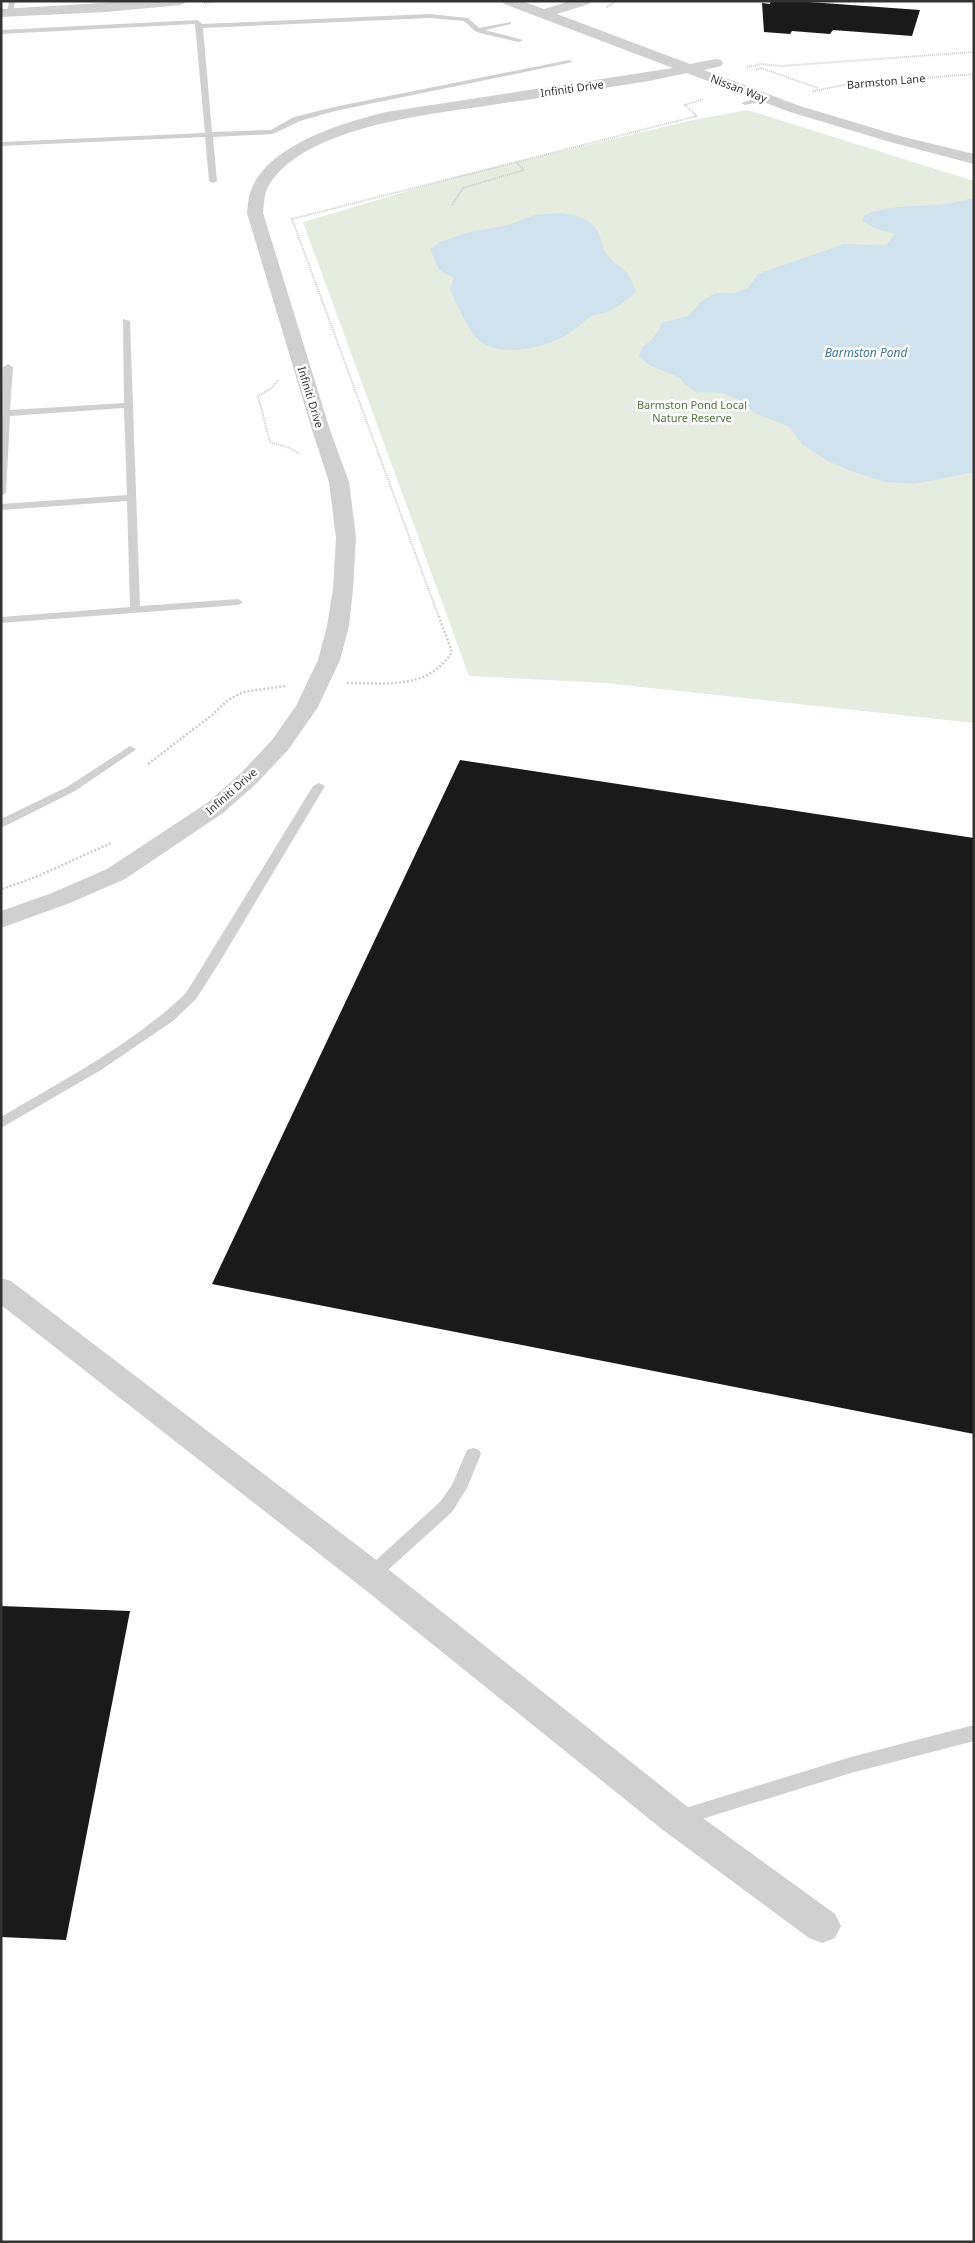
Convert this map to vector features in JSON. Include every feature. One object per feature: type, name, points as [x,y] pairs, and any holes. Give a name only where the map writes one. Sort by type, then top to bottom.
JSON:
[{"type":"street","points":[[8,9],[106,8],[181,1]]},
{"type":"street","name":"Nissan Way","points":[[509,1],[688,61],[764,98],[895,139],[974,159]]},
{"type":"street","points":[[552,1],[567,6],[584,7]]},
{"type":"street","points":[[544,14],[567,6]]},
{"type":"street","name":"Infiniti Drive","points":[[1,920],[61,898],[116,874],[215,808],[249,778],[280,745],[307,707],[329,660],[338,626],[343,589],[346,538],[339,482],[321,430],[255,213],[256,197],[261,185],[273,171],[306,147],[346,128],[364,122],[411,112],[649,77],[688,61],[716,63]]},
{"type":"street","name":"Nissan Way","points":[[716,63],[800,95],[900,129],[974,147]]},
{"type":"street","points":[[1,1289],[371,1576],[676,1819],[822,1926]]},
{"type":"lane","points":[[199,26],[446,16],[466,18],[477,30],[519,40]]},
{"type":"lane","points":[[1,32],[198,22],[212,180]]},
{"type":"lane","points":[[477,30],[509,23]]},
{"type":"lane","points":[[1,144],[273,132],[297,119],[334,109],[569,62]]},
{"type":"lane","points":[[745,104],[764,98]]},
{"type":"lane","points":[[126,321],[135,609]]},
{"type":"lane","points":[[1,493],[8,367]]},
{"type":"lane","points":[[6,413],[128,405]]},
{"type":"lane","points":[[1,507],[132,498]]},
{"type":"lane","points":[[1,620],[238,602]]},
{"type":"lane","points":[[1,824],[71,789],[130,749]]},
{"type":"lane","points":[[1,1123],[96,1067],[168,1018],[191,996],[213,964],[319,786]]},
{"type":"lane","points":[[371,1576],[446,1507],[459,1488],[473,1454]]},
{"type":"lane","points":[[676,1819],[851,1765],[974,1733]]},
{"type":"path","points":[[744,68],[754,65],[781,66],[974,52]]},
{"type":"path","points":[[753,71],[761,68],[820,89]]},
{"type":"path","name":"Barmston Lane","points":[[800,95],[849,84],[974,74]]},
{"type":"path","points":[[144,767],[212,715],[228,700],[243,692],[271,686],[409,681],[432,675],[447,663],[452,652],[292,219],[697,116],[685,105],[702,100],[704,95]]},
{"type":"path","points":[[452,205],[463,188],[524,170],[516,162]]},
{"type":"green space","name":"Barmston Pond Local Nature Reserve","points":[[748,110],[974,181],[974,723],[605,683],[469,676],[303,222],[462,175],[693,120]]},
{"type":"water","name":"Barmston Pond","points":[[974,199],[974,472],[914,484],[885,482],[851,471],[828,461],[802,444],[788,426],[754,413],[744,402],[723,393],[697,392],[684,384],[680,378],[649,365],[639,356],[642,347],[654,337],[662,323],[688,316],[702,301],[715,293],[734,293],[748,288],[758,274],[844,244],[886,245],[895,234],[874,228],[863,221],[864,215],[890,208],[943,204]]},
{"type":"water","points":[[562,213],[583,218],[594,226],[606,253],[628,274],[636,292],[615,308],[591,317],[569,334],[552,342],[520,350],[498,349],[488,346],[476,337],[467,324],[450,288],[454,278],[439,270],[430,249],[440,242],[470,232],[508,225],[535,215]]},
{"type":"building","points":[[771,1],[920,10],[912,36],[833,30],[830,34],[792,31],[790,34],[764,32],[762,3],[770,4]]},
{"type":"building","points":[[460,760],[974,838],[974,1434],[212,1284]]},
{"type":"building","points":[[1,1606],[130,1611],[66,1940],[1,1937]]}]
